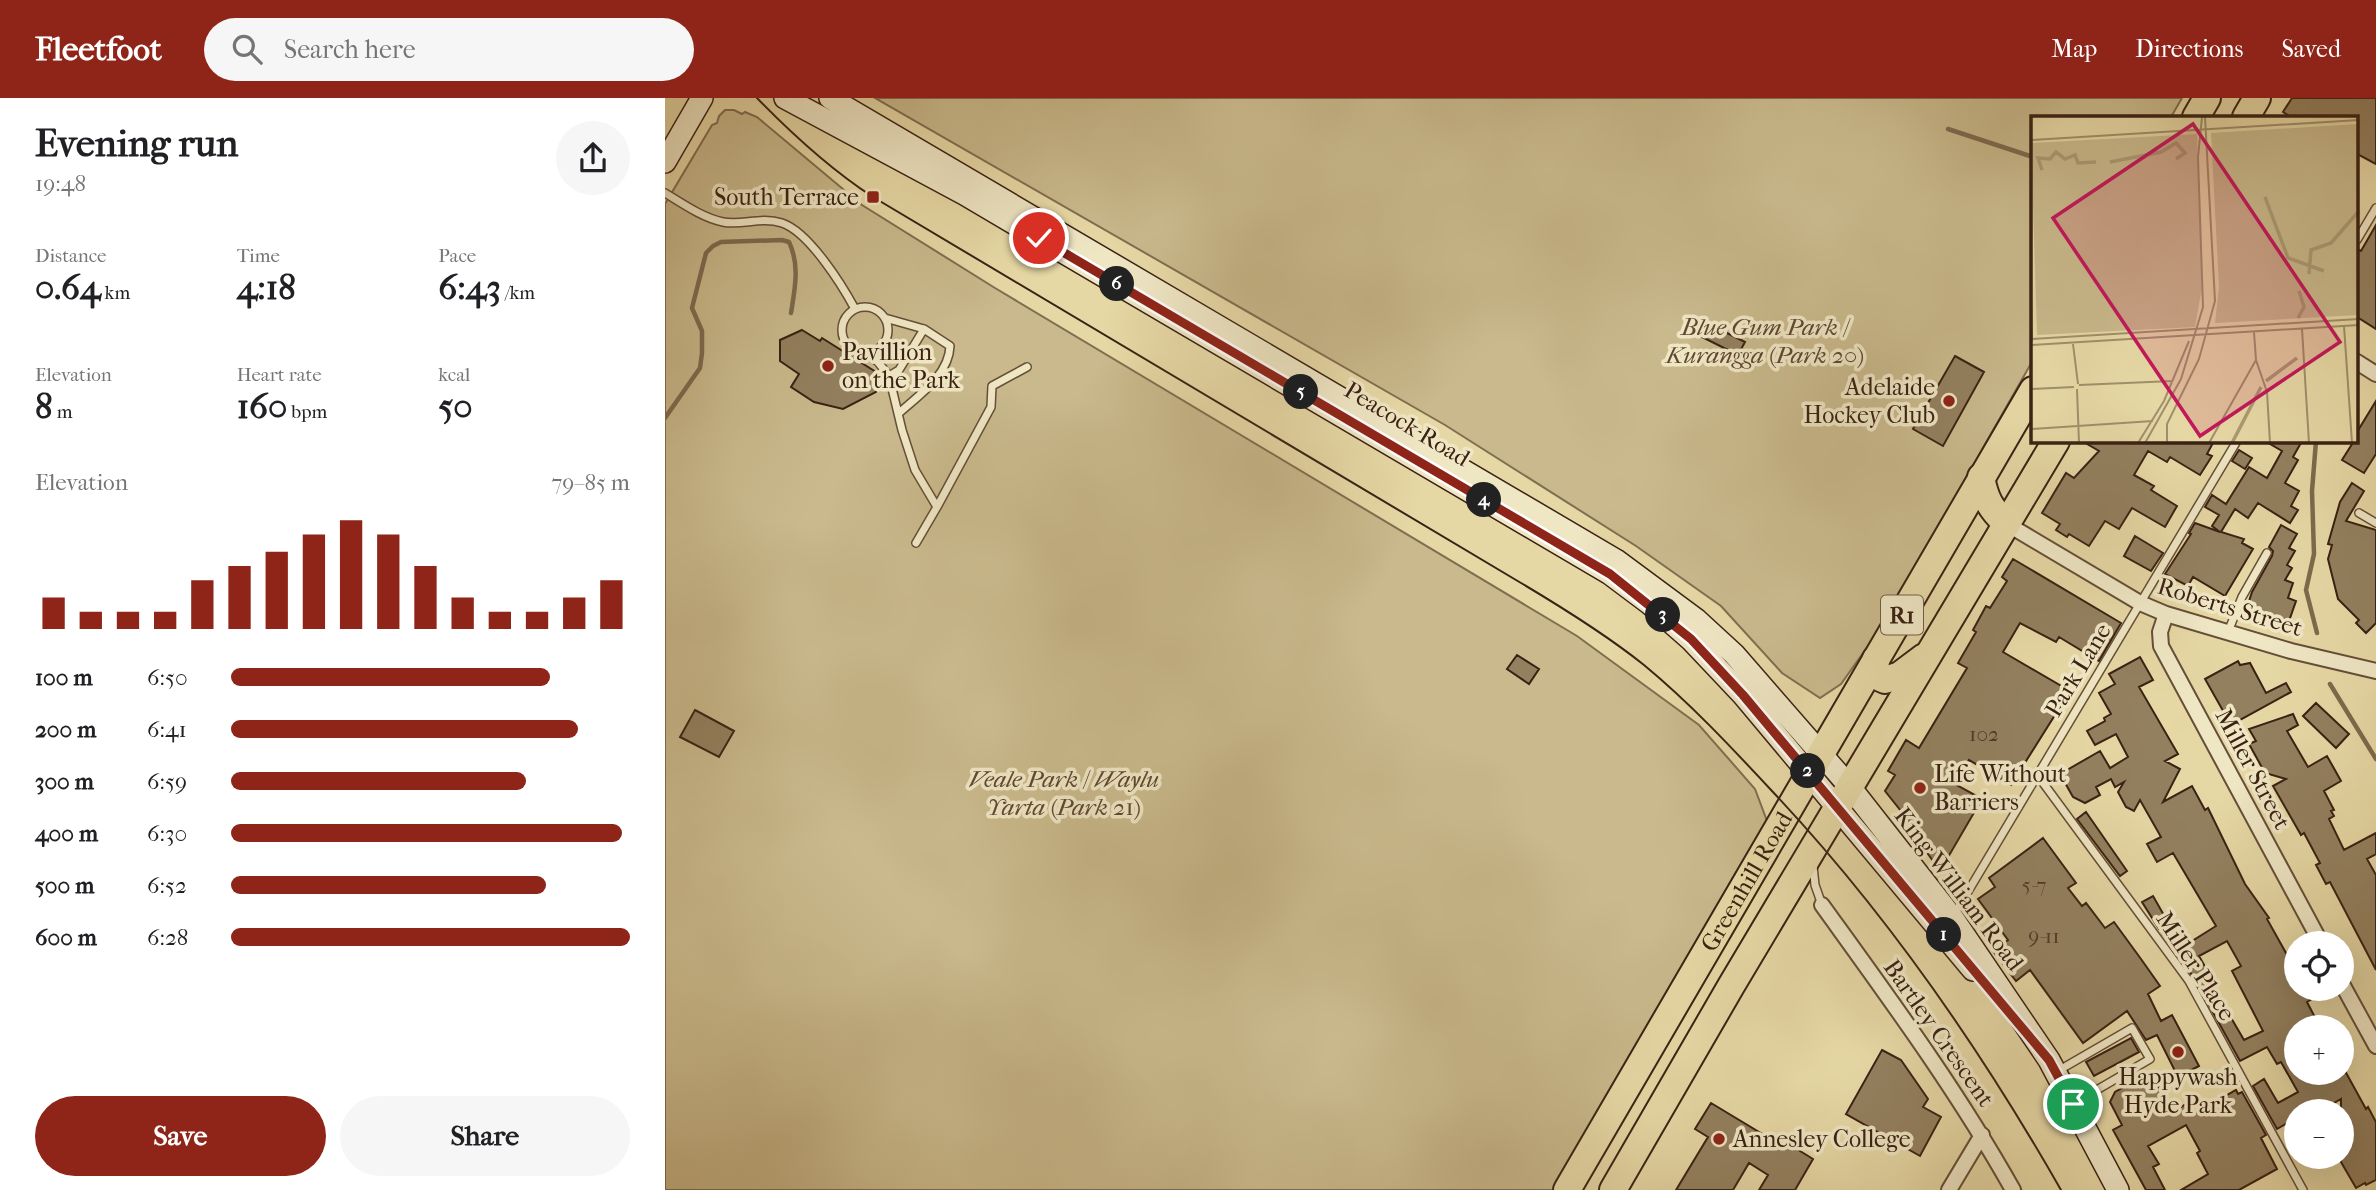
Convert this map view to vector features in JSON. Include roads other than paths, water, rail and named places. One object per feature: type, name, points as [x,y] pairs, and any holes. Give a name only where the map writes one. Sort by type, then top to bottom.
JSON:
[{"type":"highway","points":[[2197,116],[2207,98]]},
{"type":"highway","points":[[2247,116],[2257,98]]},
{"type":"highway","name":"Greenhill Road","points":[[1567,1190],[2031,393]]},
{"type":"highway","name":"Greenhill Road","points":[[1613,1190],[1731,986],[2055,443]]},
{"type":"highway","points":[[1981,477],[1991,510],[2007,524]]},
{"type":"highway","points":[[1876,659],[1875,673],[1885,680],[1900,675],[1929,654]]},
{"type":"highway","points":[[1688,985],[1706,974],[1720,974],[1731,986]]},
{"type":"main road","points":[[665,162],[702,98]]},
{"type":"main road","name":"Peacock Road","points":[[785,98],[1118,275]]},
{"type":"main road","name":"Peacock Road","points":[[830,98],[1610,574],[1691,639],[1743,695],[1816,763]]},
{"type":"main road","name":"King William Road","points":[[1816,763],[2052,1066]]},
{"type":"main road","name":"King William Road","points":[[1844,797],[1952,917],[2052,1066],[2118,1190]]},
{"type":"street","points":[[2359,363],[2376,374]]},
{"type":"street","name":"Roberts Street","points":[[2007,524],[2140,603],[2166,614],[2291,652],[2376,671]]},
{"type":"street","name":"Miller Street","points":[[2166,614],[2160,632],[2161,646],[2315,931]]},
{"type":"street","name":"Bartley Crescent","points":[[1822,905],[1982,1135],[2013,1190]]},
{"type":"street","points":[[2351,1001],[2376,1046]]},
{"type":"street","points":[[1949,1190],[1982,1135]]},
{"type":"lane","points":[[665,193],[706,216],[725,223],[760,219],[784,223],[805,239],[845,290],[855,309]]},
{"type":"lane","points":[[2359,237],[2376,208]]},
{"type":"lane","points":[[2368,221],[2376,226]]},
{"type":"lane","points":[[899,413],[930,386],[950,356],[950,346],[924,329],[885,318],[872,308],[855,309],[844,320],[842,335],[850,349],[865,353],[878,362],[889,376],[899,413],[915,470],[937,507]]},
{"type":"lane","points":[[865,353],[882,346],[888,328],[885,318]]},
{"type":"lane","points":[[889,376],[899,370],[924,329]]},
{"type":"lane","points":[[916,543],[991,407],[992,386],[1027,367]]},
{"type":"lane","name":"Park Lane","points":[[1952,917],[2236,443]]},
{"type":"lane","points":[[2359,513],[2376,523]]},
{"type":"lane","points":[[2228,632],[2242,597],[2267,553]]},
{"type":"lane","name":"Miller Place","points":[[2038,776],[2189,981],[2303,1190]]},
{"type":"lane","points":[[1813,848],[1813,873],[1822,905]]},
{"type":"lane","points":[[2052,1066],[2132,1028],[2150,1059],[2073,1104]]},
{"type":"waterway","points":[[1948,129],[2031,156]]},
{"type":"waterway","points":[[665,418],[700,368],[702,331],[692,308],[706,253],[713,246],[721,242],[789,242],[796,268],[791,313]]},
{"type":"waterway","points":[[2316,443],[2312,491],[2314,554],[2306,590],[2317,633]]},
{"type":"waterway","points":[[2330,684],[2376,759]]},
{"type":"tram line","points":[[757,98],[812,151],[873,197],[1549,600],[1644,665],[1726,742],[1772,791],[1814,837],[1892,933],[1964,1033],[2061,1190]]},
{"type":"place","name":"South Terrace","points":[[873,197]]},
{"type":"place","name":"Pavillion on the Park","points":[[828,366]]},
{"type":"place","name":"Adelaide Hockey Club","points":[[1949,401]]},
{"type":"place","name":"Life Without Barriers","points":[[1920,788]]},
{"type":"place","name":"Happywash Hyde Park","points":[[2178,1052]]},
{"type":"place","name":"Annesley College","points":[[1719,1139]]},
{"type":"park label","name":"Blue Gum Park / Kurangga (Park 20)","points":[[1765,341]]},
{"type":"park label","name":"Veale Park / Waylu Yarta (Park 21)","points":[[1064,793]]}]
